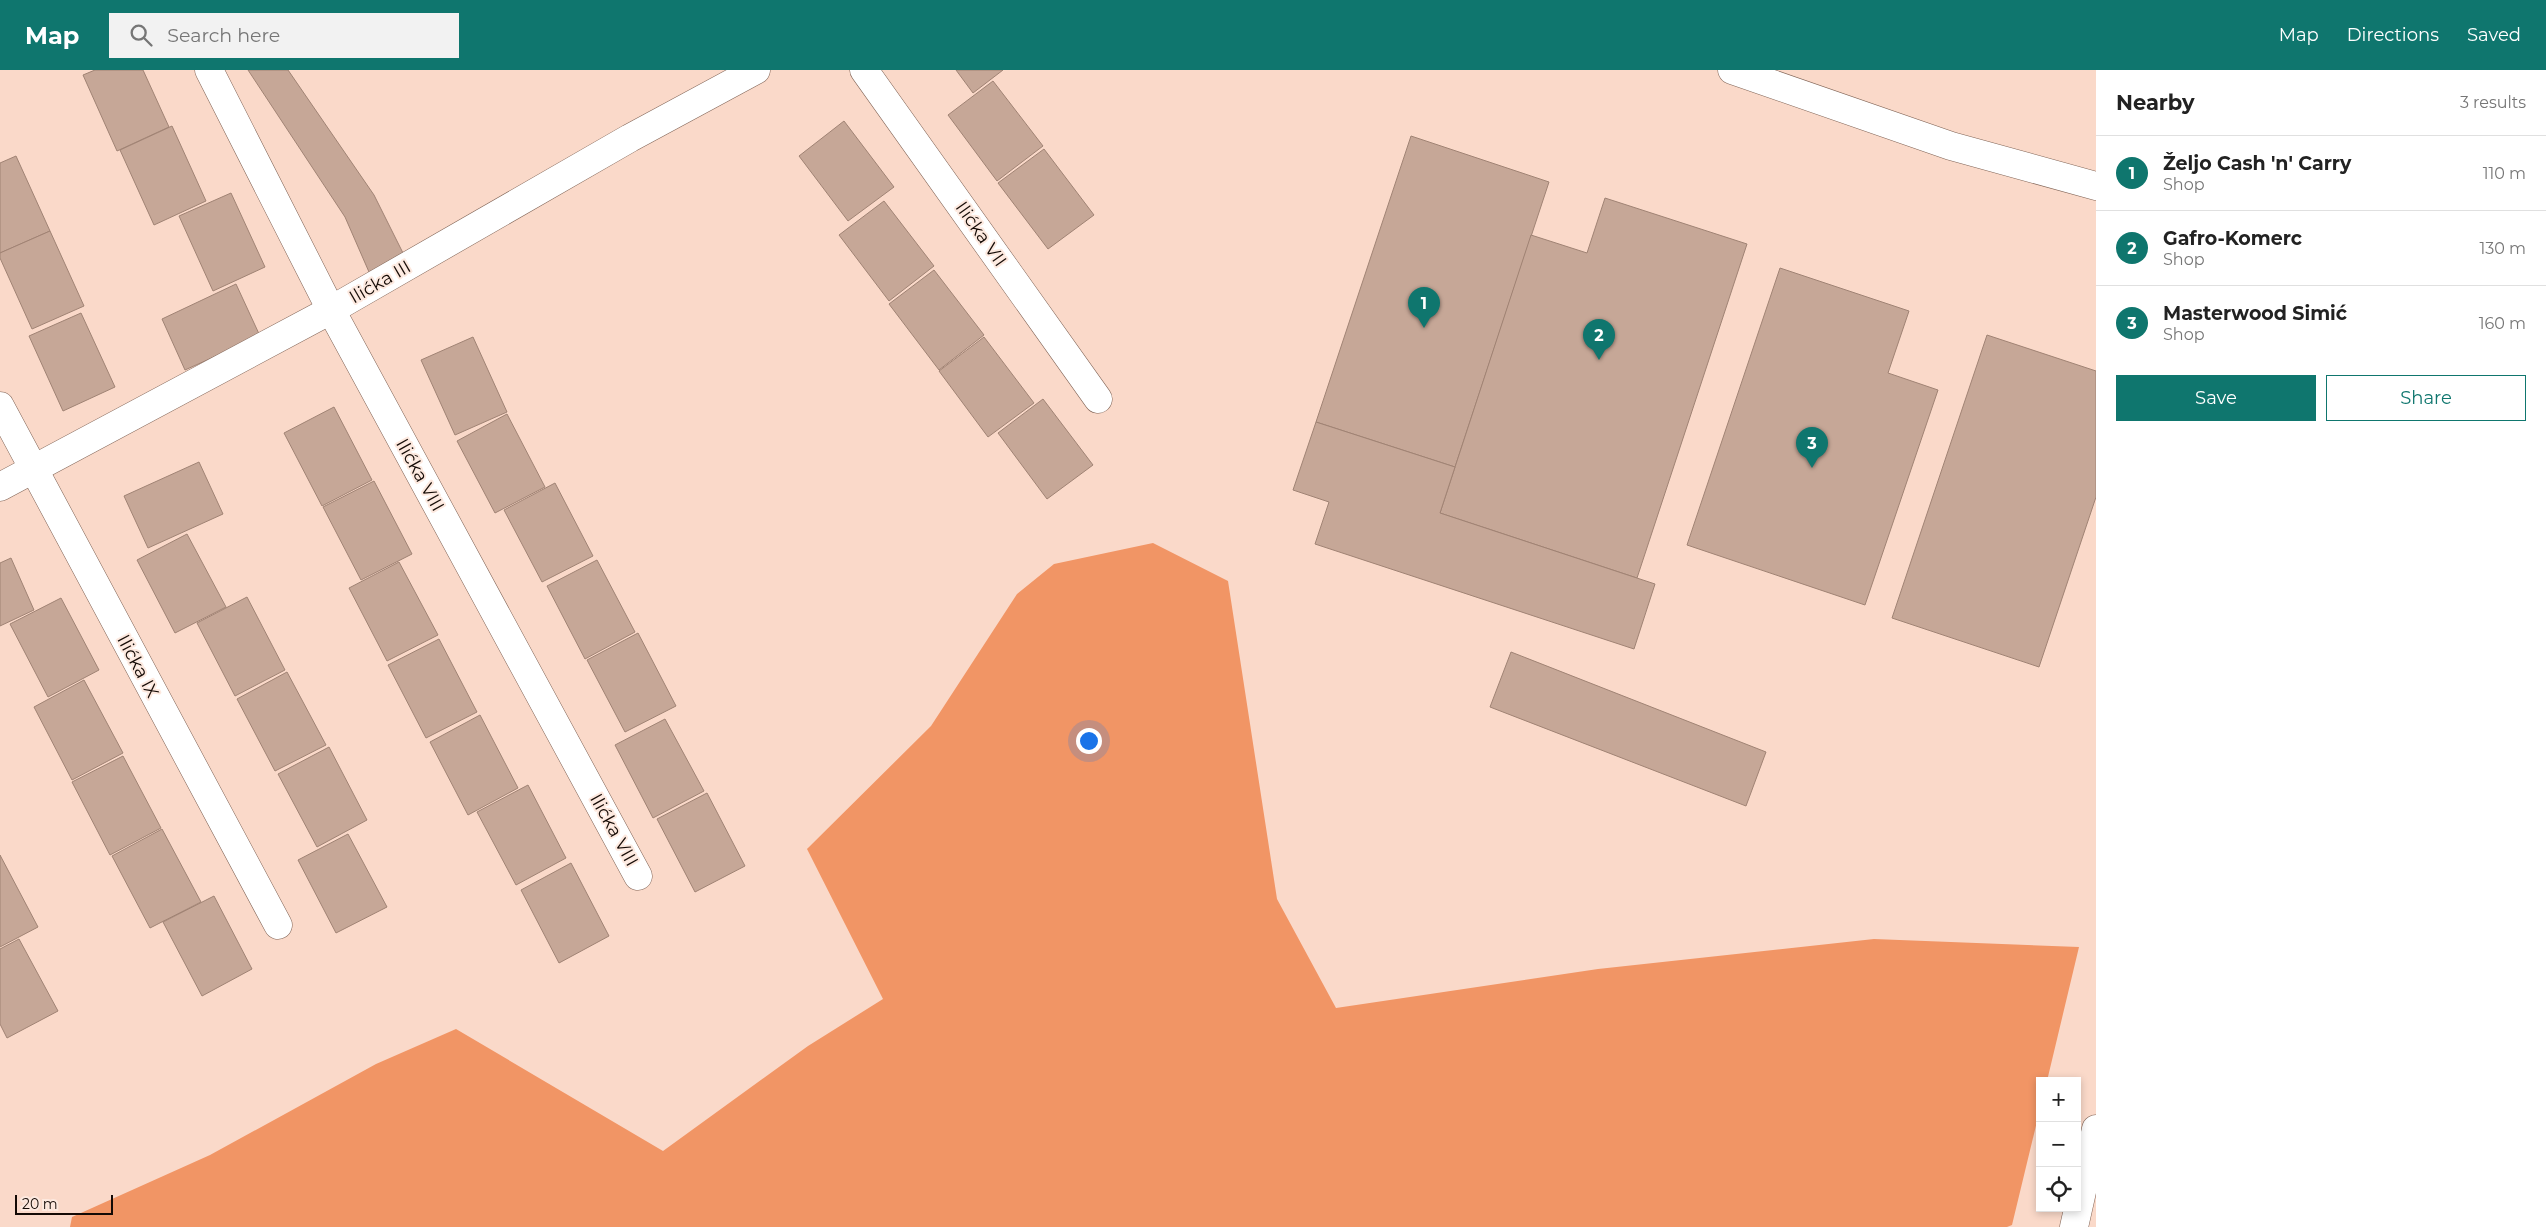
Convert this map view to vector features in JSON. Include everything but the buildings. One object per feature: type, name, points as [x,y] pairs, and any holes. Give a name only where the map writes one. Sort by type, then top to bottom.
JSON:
[{"type":"street","name":"Ilićka VIII","points":[[209,70],[331,310],[638,876]]},
{"type":"street","name":"Ilićka III","points":[[0,487],[331,310],[630,138],[756,70]]},
{"type":"street","name":"Ilićka VII","points":[[864,70],[1098,399]]},
{"type":"street","points":[[1732,70],[1951,146],[2096,186]]},
{"type":"street","name":"Ilićka IX","points":[[0,406],[278,925]]},
{"type":"street","points":[[2074,1227],[2096,1129]]},
{"type":"shaded area","points":[[1153,543],[1228,581],[1277,899],[1336,1008],[1598,969],[1874,939],[2079,947],[2048,1077],[2036,1077],[2036,1126],[2012,1225],[2007,1227],[70,1227],[72,1217],[210,1155],[376,1064],[456,1029],[663,1151],[808,1046],[883,999],[807,849],[931,726],[1017,594],[1054,564]]},
{"type":"place","name":"Željo Cash 'n' Carry","points":[[1424,328]]},
{"type":"place","name":"Gafro-Komerc","points":[[1599,360]]},
{"type":"place","name":"Masterwood Simić","points":[[1812,468]]}]
